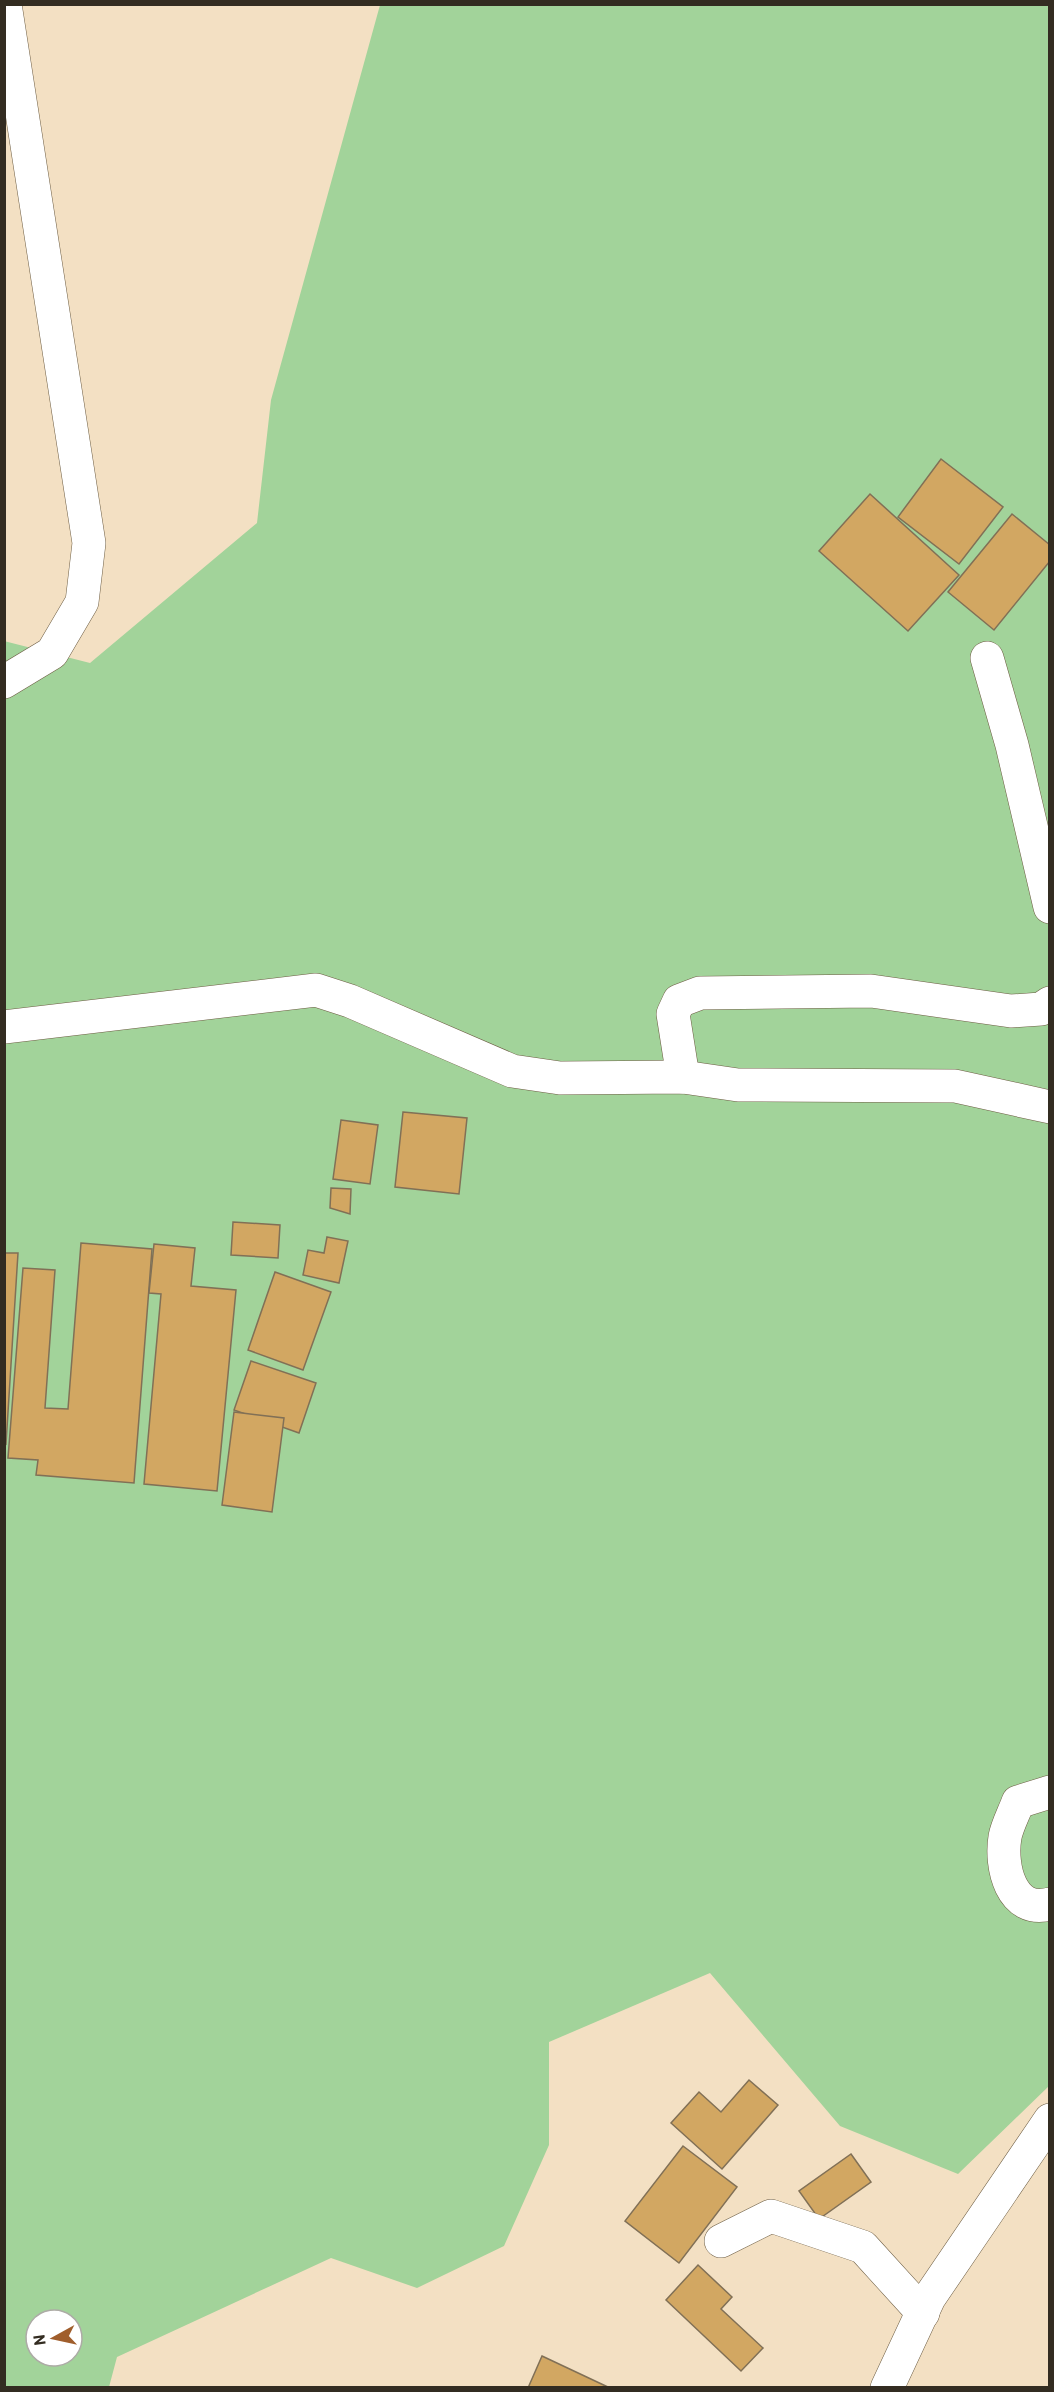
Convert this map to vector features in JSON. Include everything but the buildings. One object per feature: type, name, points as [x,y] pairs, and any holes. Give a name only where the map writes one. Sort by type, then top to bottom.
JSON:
[{"type":"street","points":[[4,682],[52,652],[82,602],[89,543],[5,4]]},
{"type":"street","points":[[987,658],[1012,745],[1050,907]]},
{"type":"street","points":[[4,1027],[316,990],[350,1001],[512,1071],[560,1078],[683,1077],[738,1085],[955,1086],[1050,1107]]},
{"type":"street","points":[[683,1077],[673,1014],[679,1001],[700,993],[786,990],[871,991],[1011,1011],[1041,1009],[1050,1003]]},
{"type":"street","points":[[1050,1792],[1018,1802],[1005,1837],[1005,1874],[1017,1898],[1040,1907],[1050,1904]]},
{"type":"street","points":[[887,2388],[929,2298],[1050,2120]]},
{"type":"street","points":[[721,2241],[771,2216],[863,2247],[923,2313]]},
{"type":"green space","points":[[380,5],[1049,5],[1050,2085],[958,2174],[840,2126],[710,1973],[549,2042],[549,2145],[504,2246],[417,2288],[331,2258],[117,2357],[109,2387],[5,2387],[4,641],[90,663],[257,523],[271,400]]}]
